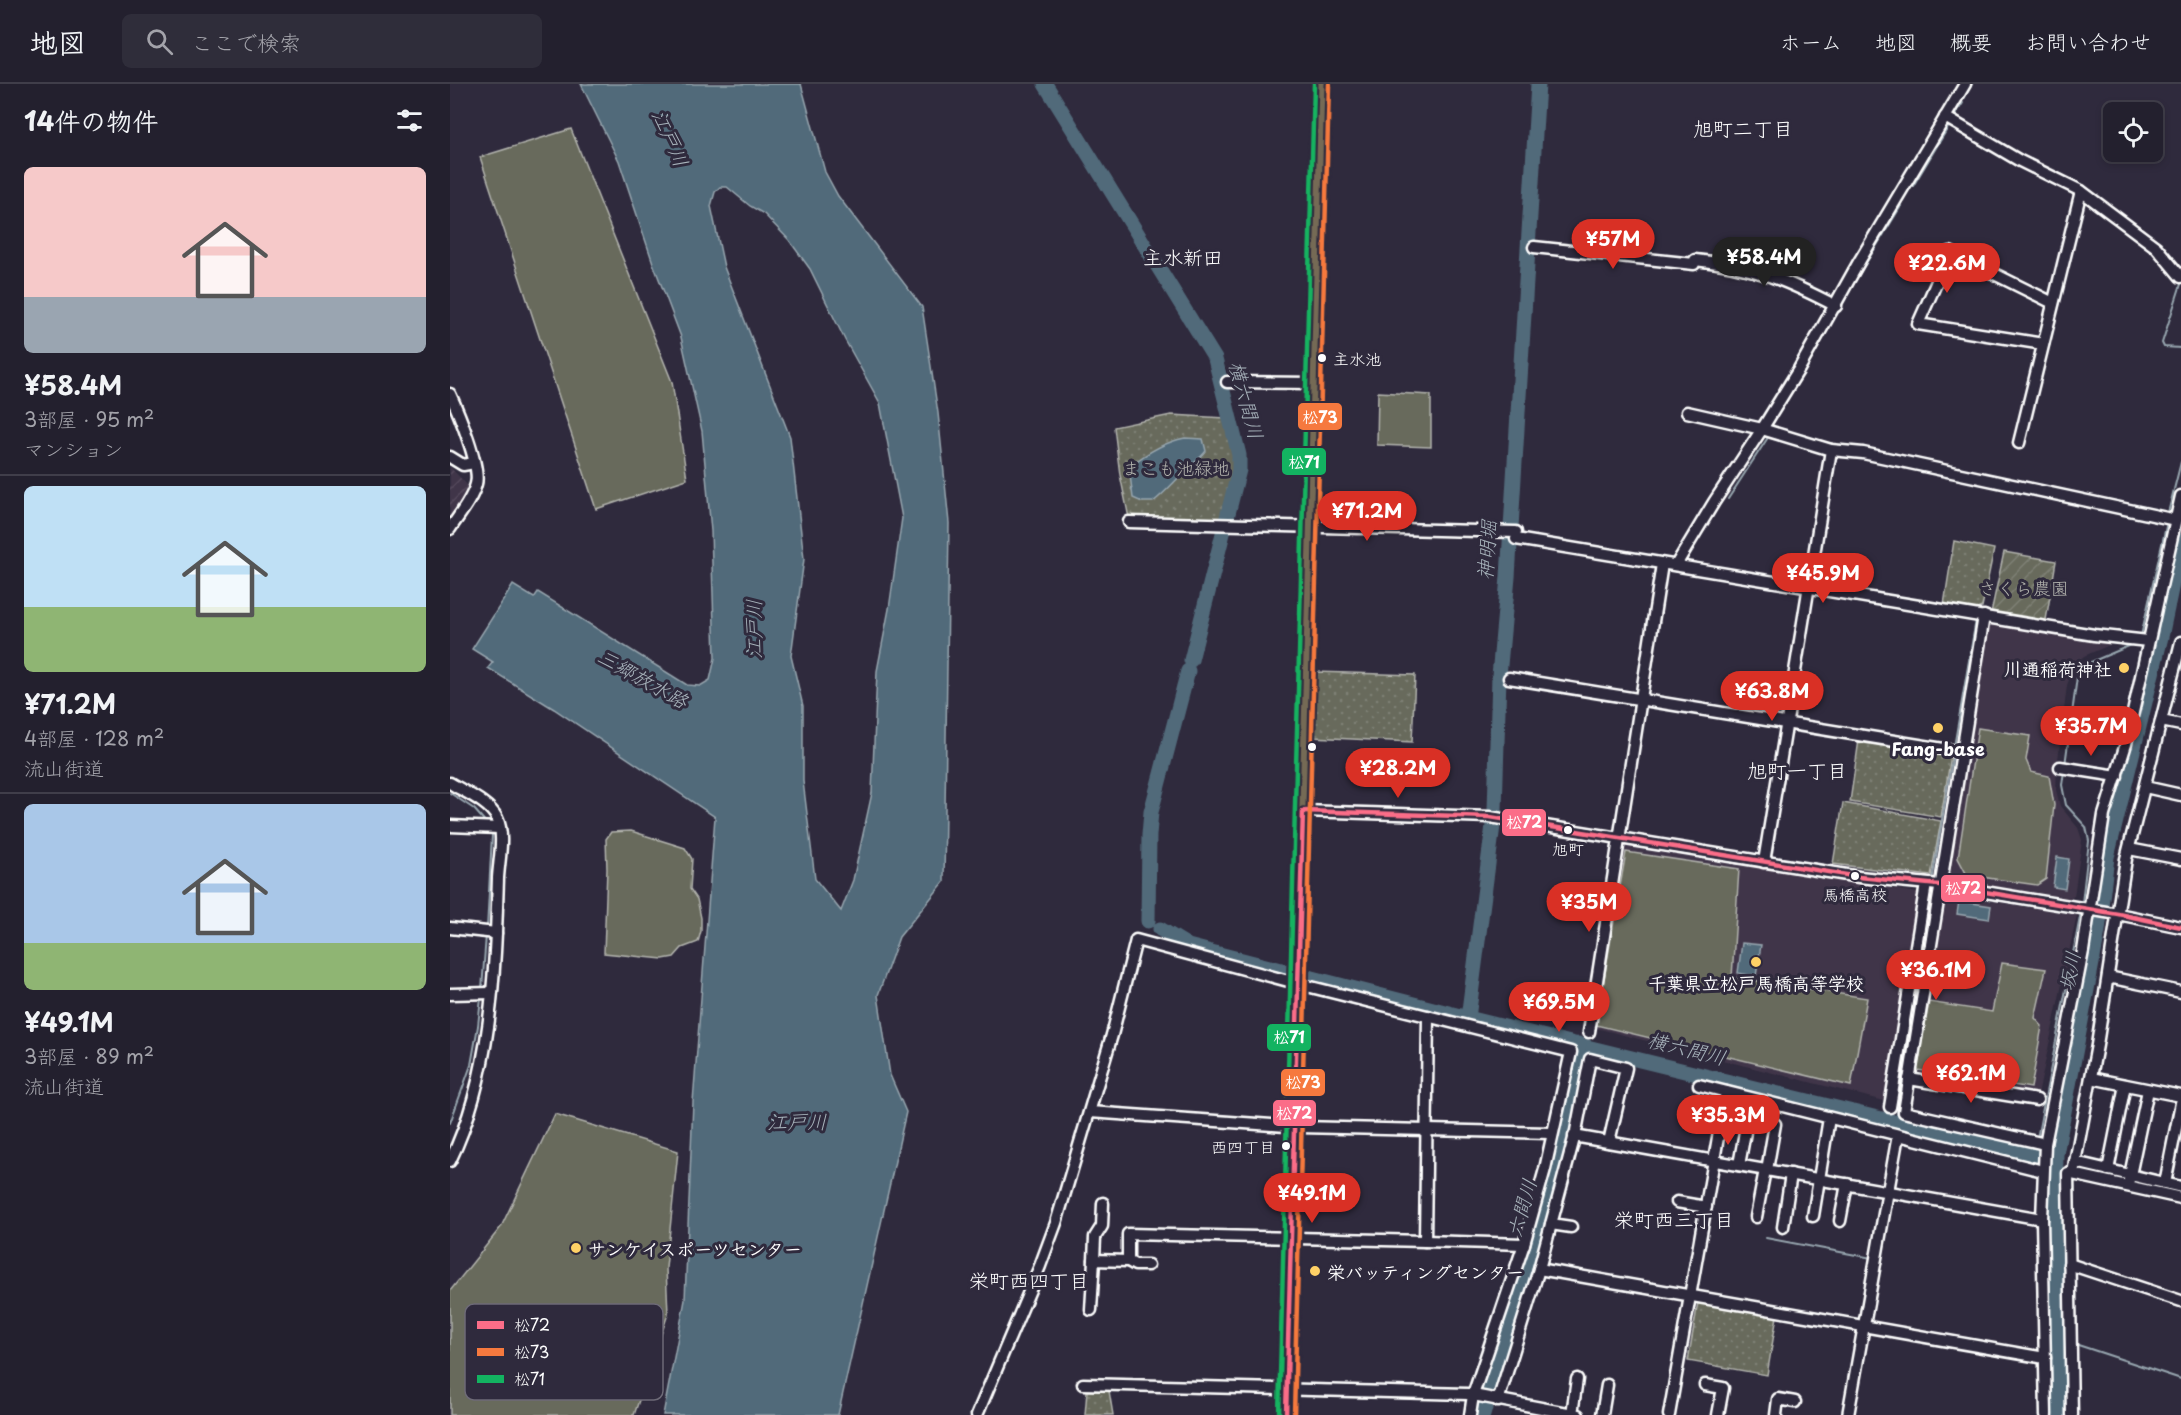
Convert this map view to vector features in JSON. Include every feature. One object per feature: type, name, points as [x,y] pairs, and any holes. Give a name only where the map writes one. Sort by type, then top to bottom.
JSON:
[{"type":"main road","points":[[1286,1415],[1322,84]]},
{"type":"street","points":[[1676,566],[1836,306],[1860,260],[1965,84]]},
{"type":"street","points":[[1945,117],[2020,161],[2081,191],[2156,247],[2181,277]]},
{"type":"street","points":[[2019,443],[2081,191]]},
{"type":"street","points":[[1534,247],[1727,264],[1784,280],[1836,306]]},
{"type":"street","points":[[2043,345],[1918,324],[1950,252],[2053,303]]},
{"type":"street","points":[[1227,382],[1315,383]]},
{"type":"street","points":[[450,394],[478,477],[475,488],[450,529]]},
{"type":"street","points":[[1687,412],[1762,429],[1831,450],[1874,455],[2170,519]]},
{"type":"street","points":[[1764,862],[1831,450]]},
{"type":"street","points":[[450,457],[463,465],[474,463]]},
{"type":"street","points":[[2046,1415],[2042,1220],[2045,1148],[2083,951],[2104,815],[2117,776],[2142,640],[2170,519],[2181,496]]},
{"type":"street","points":[[1129,522],[1504,531],[1516,536],[1662,564],[2094,635],[2142,640]]},
{"type":"street","points":[[1589,1032],[1662,564]]},
{"type":"street","points":[[1984,616],[1904,1112],[2033,1142],[2045,1148]]},
{"type":"street","points":[[2072,1415],[2068,1173],[2074,1168],[2091,1078],[2108,977],[2113,913],[2181,644]]},
{"type":"street","points":[[1509,678],[1962,752]]},
{"type":"street","points":[[2161,721],[2181,725]]},
{"type":"street","points":[[2060,767],[2117,776]]},
{"type":"street","points":[[450,783],[493,813],[498,820],[499,828],[496,933],[483,1058],[455,1138],[450,1161]]},
{"type":"street","points":[[2145,787],[2181,795]]},
{"type":"street","points":[[1303,810],[1495,818],[1764,862],[2090,909],[2181,927]]},
{"type":"street","points":[[450,826],[499,828]]},
{"type":"street","points":[[2129,849],[2181,859]]},
{"type":"street","points":[[1890,1107],[1926,884]]},
{"type":"street","points":[[450,928],[496,933]]},
{"type":"street","points":[[976,1415],[1040,1266],[1090,1112],[1136,939],[1570,1052],[1545,1168],[1524,1244],[1473,1395],[1470,1415]]},
{"type":"street","points":[[2108,977],[2181,992]]},
{"type":"street","points":[[450,994],[491,993]]},
{"type":"street","points":[[1425,1241],[1428,1016]]},
{"type":"street","points":[[1904,1022],[1917,1024]]},
{"type":"street","points":[[1498,1401],[1539,1269],[1575,1136],[1590,1059],[1626,1068],[1609,1142]]},
{"type":"street","points":[[2091,1078],[2181,1096]]},
{"type":"street","points":[[1909,1079],[2037,1100]]},
{"type":"street","points":[[2108,1170],[2125,1085]]},
{"type":"street","points":[[1700,1086],[2044,1169]]},
{"type":"street","points":[[2129,1180],[2148,1089]]},
{"type":"street","points":[[1669,1415],[1726,1092]]},
{"type":"street","points":[[2165,1183],[2181,1103]]},
{"type":"street","points":[[1090,1112],[1294,1126],[1551,1133]]},
{"type":"street","points":[[1813,1216],[1829,1118]]},
{"type":"street","points":[[1756,1217],[1775,1124]]},
{"type":"street","points":[[1739,1165],[1745,1132]]},
{"type":"street","points":[[1848,1415],[1899,1135]]},
{"type":"street","points":[[1575,1136],[2042,1220]]},
{"type":"street","points":[[2074,1168],[2108,1170],[2129,1180],[2181,1198]]},
{"type":"street","points":[[2074,1168],[2129,1180],[2165,1183],[2181,1187]]},
{"type":"street","points":[[1782,1227],[1791,1174]]},
{"type":"street","points":[[1840,1221],[1847,1184]]},
{"type":"street","points":[[1677,1202],[1706,1208]]},
{"type":"street","points":[[1091,1310],[1095,1237],[1102,1226],[1103,1203]]},
{"type":"street","points":[[1551,1224],[1571,1227]]},
{"type":"street","points":[[1128,1261],[1128,1234],[1524,1244]]},
{"type":"street","points":[[1094,1260],[1128,1261],[1144,1268]]},
{"type":"street","points":[[2069,1264],[2181,1301]]},
{"type":"street","points":[[1539,1269],[2045,1358]]},
{"type":"street","points":[[1083,1384],[1473,1395],[1575,1414],[1577,1379]]},
{"type":"street","points":[[1602,1415],[1607,1385]]},
{"type":"street","points":[[1706,1385],[1723,1388],[1718,1415]]},
{"type":"street","points":[[1776,1415],[1778,1400],[1796,1402]]},
{"type":"shaded area","points":[[450,467],[469,487],[450,521]]},
{"type":"shaded area","points":[[1992,622],[2121,640],[2084,656],[2075,664],[2067,685],[2056,790],[2060,806],[2078,828],[2082,840],[2074,896],[2070,898],[1949,879],[1948,877],[1989,625]]},
{"type":"shaded area","name":"千葉県立松戸馬橋高等学校","points":[[1624,847],[1919,893],[1920,898],[1884,1101],[1596,1028],[1593,1025],[1620,850]]},
{"type":"shaded area","points":[[1944,894],[2077,915],[2038,1095],[1915,1075]]},
{"type":"green space","points":[[571,129],[672,382],[687,479],[596,509],[480,157]]},
{"type":"green space","points":[[1378,392],[1431,395],[1431,447],[1377,445]]},
{"type":"green space","name":"まこも池緑地","points":[[1171,415],[1226,418],[1235,446],[1237,468],[1223,520],[1129,518],[1120,475],[1114,427]]},
{"type":"green space","points":[[1954,541],[1994,549],[1982,607],[1975,610],[1944,605]]},
{"type":"green space","name":"さくら農園","points":[[2004,552],[2056,561],[2046,620],[1991,613]]},
{"type":"green space","points":[[1315,672],[1415,675],[1412,742],[1312,737]]},
{"type":"green space","points":[[1978,728],[2030,736],[2026,760],[2031,772],[2049,776],[2054,805],[2046,879],[2037,885],[1967,875],[1958,858]]},
{"type":"green space","points":[[1859,740],[1951,755],[1941,817],[1850,802]]},
{"type":"green space","points":[[1843,803],[1941,821],[1931,876],[1833,864]]},
{"type":"green space","points":[[631,831],[685,848],[692,859],[690,889],[697,899],[701,931],[698,942],[682,948],[674,957],[663,959],[604,953],[606,839],[611,832]]},
{"type":"green space","points":[[1626,852],[1739,869],[1732,977],[1867,998],[1851,1086],[1596,1025]]},
{"type":"green space","points":[[2002,963],[2046,969],[2035,1018],[2042,1026],[2031,1088],[1917,1070],[1929,1002],[1992,1012]]},
{"type":"green space","name":"サンケイスポーツセンター","points":[[555,1114],[678,1151],[666,1268],[668,1314],[663,1329],[663,1304],[465,1304],[465,1400],[639,1400],[634,1415],[450,1415],[450,1291],[501,1227]]},
{"type":"green space","points":[[1698,1302],[1777,1316],[1767,1375],[1688,1361]]},
{"type":"green space","points":[[1087,1391],[1109,1391],[1113,1415],[1085,1415]]},
{"type":"water","name":"江戸川","points":[[581,84],[801,84],[825,172],[838,196],[922,307],[938,413],[949,523],[944,882],[899,937],[878,995],[890,1075],[906,1112],[838,1415],[663,1415],[685,1300],[693,1102],[715,817],[554,709],[488,668],[493,662],[472,649],[513,585],[534,598],[538,592],[687,685],[700,686],[710,680],[715,658],[711,531],[702,431],[681,337],[653,263],[619,161]],"holes":[[[720,187],[727,187],[764,214],[789,240],[810,269],[845,340],[880,403],[902,518],[889,609],[877,671],[872,793],[853,880],[841,911],[815,879],[803,781],[803,706],[791,656],[804,559],[790,437],[724,267],[711,206],[715,192]]]},
{"type":"water","points":[[1185,438],[1203,439],[1206,451],[1153,502],[1142,502],[1133,498],[1129,467],[1155,449]]},
{"type":"water","points":[[2057,857],[2069,859],[2065,889],[2053,887]]},
{"type":"water","points":[[1959,901],[1991,906],[1989,919],[1957,914]]},
{"type":"water","points":[[1742,943],[1761,945],[1756,976],[1738,973]]},
{"type":"waterway","name":"横六間川","points":[[1045,84],[1215,359],[1239,455],[1239,470],[1191,660]]},
{"type":"waterway","name":"神明堀","points":[[1468,1018],[1495,810],[1499,676],[1508,577],[1538,84]]},
{"type":"waterway","points":[[1964,99],[1972,84]]},
{"type":"waterway","points":[[1954,117],[1963,103]]},
{"type":"waterway","points":[[1913,186],[1949,126]]},
{"type":"waterway","points":[[1855,281],[1901,206]]},
{"type":"waterway","points":[[2181,284],[2162,343],[2164,347],[2181,348]]},
{"type":"waterway","points":[[1813,356],[1852,286]]},
{"type":"waterway","points":[[1806,368],[1809,362]]},
{"type":"waterway","points":[[1771,424],[1793,388]]},
{"type":"waterway","points":[[1728,499],[1767,439]]},
{"type":"waterway","points":[[2168,513],[2181,462]]},
{"type":"waterway","points":[[2141,636],[2167,522]]},
{"type":"waterway","name":"坂川","points":[[2060,1415],[2054,1243],[2056,1154],[2098,931],[2107,857],[2161,637],[2181,541]]},
{"type":"waterway","points":[[1954,747],[1976,620]]},
{"type":"waterway","points":[[2065,765],[2077,677],[2084,665],[2136,643]]},
{"type":"waterway","name":"横六間川","points":[[1148,921],[1151,812],[1188,671]]},
{"type":"waterway","points":[[1932,881],[1953,753]]},
{"type":"waterway","points":[[2064,771],[2062,785],[2066,805],[2086,827],[2089,841],[2082,903]]},
{"type":"waterway","points":[[450,793],[474,809],[488,825]]},
{"type":"waterway","points":[[487,929],[491,830]]},
{"type":"waterway","points":[[1896,1122],[1931,889]]},
{"type":"waterway","points":[[2037,1139],[2081,912]]},
{"type":"waterway","name":"横六間川","points":[[1160,929],[1188,946],[1468,1018],[2033,1156]]},
{"type":"waterway","points":[[482,989],[486,935]]},
{"type":"waterway","points":[[450,1123],[471,1065],[481,998]]},
{"type":"waterway","name":"六間川","points":[[1483,1415],[1555,1164],[1579,1044]]},
{"type":"waterway","points":[[2033,1156],[2036,1144]]},
{"type":"waterway","points":[[1766,1238],[1872,1258]]},
{"type":"waterway","points":[[2075,1344],[2181,1379]]},
{"type":"transit line","name":"松71","points":[[1279,1415],[1314,84]]},
{"type":"transit line","name":"松73","points":[[1294,1415],[1329,84]]},
{"type":"transit line","name":"松72","points":[[1303,811],[1490,817],[1859,877],[1949,886],[2118,914],[2181,927]]},
{"type":"transit line","name":"松72","points":[[1286,1415],[1303,811]]},
{"type":"place","name":"主水池","points":[[1322,358]]},
{"type":"place","name":"川通稲荷神社","points":[[2124,668]]},
{"type":"place","name":"Fang-base","points":[[1938,728]]},
{"type":"place","name":"旭町","points":[[1568,830]]},
{"type":"place","name":"馬橋高校","points":[[1855,876]]},
{"type":"place","name":"千葉県立松戸馬橋高等学校","points":[[1756,962]]},
{"type":"place","name":"西四丁目","points":[[1286,1146]]},
{"type":"place","name":"サンケイスポーツセンター","points":[[576,1248]]},
{"type":"place","name":"栄バッティングセンター","points":[[1315,1271]]},
{"type":"district","name":"旭町二丁目","points":[[1743,128]]},
{"type":"district","name":"主水新田","points":[[1183,257]]},
{"type":"district","name":"旭町一丁目","points":[[1797,770]]},
{"type":"district","name":"栄町西三丁目","points":[[1674,1219]]},
{"type":"district","name":"栄町西四丁目","points":[[1029,1280]]},
{"type":"water label","name":"三郷放水路","points":[[643,678]]}]
